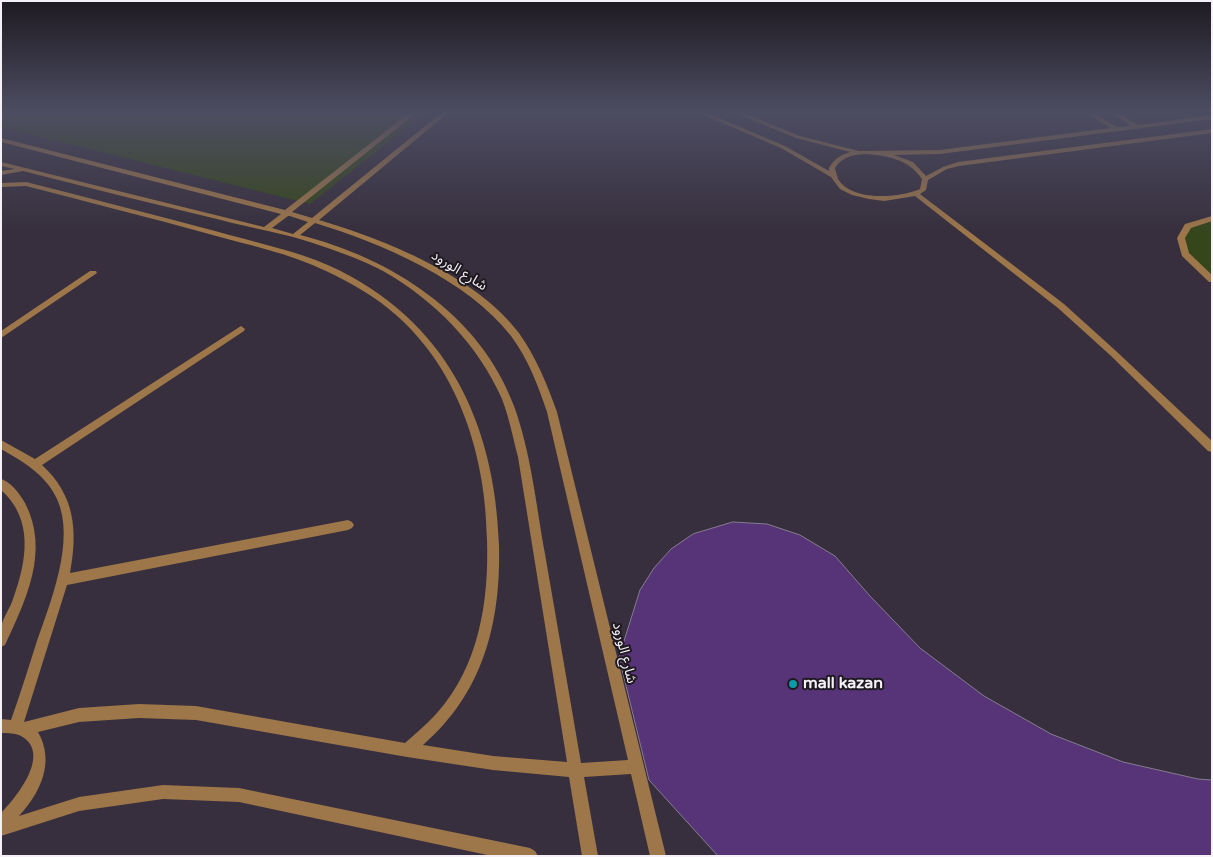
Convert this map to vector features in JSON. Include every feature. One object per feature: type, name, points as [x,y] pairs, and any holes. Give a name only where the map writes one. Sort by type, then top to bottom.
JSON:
[{"type":"street","name":"شارع الورود","points":[[52,153],[314,220],[378,242],[464,287],[494,310],[512,331],[538,370],[552,412],[658,856]]},
{"type":"street","points":[[266,229],[363,153]]},
{"type":"street","points":[[296,236],[396,153]]},
{"type":"street","points":[[793,153],[833,176],[846,189],[870,198],[896,200],[917,195],[922,190],[925,179],[945,168],[958,164],[1042,153]]},
{"type":"street","points":[[833,176],[832,168],[836,161],[846,155],[876,153],[908,162],[917,168],[925,179]]},
{"type":"street","points":[[1,164],[296,236],[363,258],[407,282],[446,312],[479,350],[506,399],[523,457],[590,856]]},
{"type":"street","points":[[1,173],[26,170]]},
{"type":"street","points":[[1,185],[26,184],[273,249],[327,268],[384,300],[415,327],[441,359],[464,397],[481,442],[492,495],[494,558],[488,631],[473,673],[446,714],[407,750]]},
{"type":"street","points":[[917,195],[1061,306],[1212,448]]},
{"type":"street","points":[[1212,218],[1188,226],[1181,238],[1185,254],[1212,280]]},
{"type":"street","points":[[1,335],[93,273]]},
{"type":"street","points":[[37,463],[241,329]]},
{"type":"street","points":[[1,444],[37,463],[56,484],[67,512],[69,545],[63,580],[20,727]]},
{"type":"street","points":[[1,483],[18,500],[29,528],[29,563],[18,605],[1,641]]},
{"type":"street","points":[[63,580],[348,525]]},
{"type":"street","points":[[1,726],[20,727],[79,715],[139,711],[196,713],[493,763],[575,770],[638,767]]},
{"type":"street","points":[[1,823],[13,813],[30,790],[39,767],[39,747],[31,733],[20,727]]},
{"type":"street","points":[[1,829],[79,804],[163,792],[239,796],[530,856]]},
{"type":"green space","points":[[105,153],[374,153],[310,204]]},
{"type":"green space","points":[[1212,218],[1212,280],[1185,254],[1181,238],[1188,226]]},
{"type":"building","name":"mall kazan","points":[[733,522],[767,524],[800,535],[835,556],[920,648],[984,696],[1051,734],[1123,762],[1198,779],[1212,780],[1212,856],[718,856],[649,780],[619,657],[640,590],[654,568],[671,549],[693,534]]},
{"type":"place","name":"mall kazan","points":[[793,684]]}]
